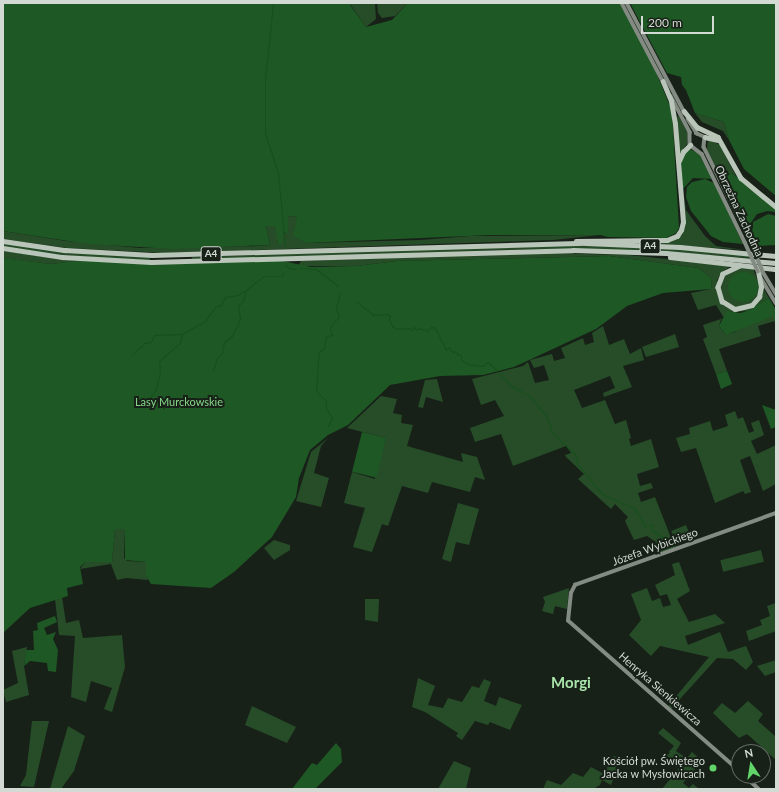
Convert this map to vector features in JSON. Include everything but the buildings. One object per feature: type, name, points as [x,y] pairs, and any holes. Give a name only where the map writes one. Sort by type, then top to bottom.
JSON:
[{"type":"highway","points":[[558,243],[591,239],[663,240],[674,238],[681,230],[683,222],[674,116],[663,82]]},
{"type":"highway","points":[[684,110],[697,127],[715,135],[722,142],[741,178],[776,207]]},
{"type":"highway","points":[[705,138],[722,142]]},
{"type":"highway","points":[[679,170],[680,155],[690,145]]},
{"type":"highway","name":"A4","points":[[3,241],[80,251],[166,255],[558,243],[666,246],[776,256]]},
{"type":"highway","name":"A4","points":[[3,248],[78,258],[165,262],[502,251],[625,252],[776,263]]},
{"type":"highway","points":[[625,252],[776,269]]},
{"type":"highway","points":[[748,265],[731,268],[718,281],[719,296],[730,307],[742,309],[756,301],[761,287],[758,271]]},
{"type":"street","points":[[622,3],[691,136],[690,145],[697,150],[704,147],[705,138],[697,133],[627,3]]},
{"type":"street","points":[[691,136],[697,133]]},
{"type":"street","name":"Obrzeżna Zachodnia","points":[[704,147],[776,294]]},
{"type":"street","name":"Obrzeżna Zachodnia","points":[[697,150],[715,180],[758,271],[776,303]]},
{"type":"street","name":"Józefa Wybickiego","points":[[568,621],[571,593],[575,585],[776,513]]},
{"type":"street","name":"Henryka Sienkiewicza","points":[[568,621],[731,764]]},
{"type":"green space","points":[[3,3],[352,3],[350,5],[366,27],[392,20],[408,3],[620,3],[653,65],[672,111],[679,228],[676,233],[666,238],[608,237],[600,235],[490,235],[307,243],[293,236],[297,217],[288,216],[288,234],[283,232],[282,244],[278,244],[275,226],[266,226],[270,245],[173,249],[88,244],[3,231]]},
{"type":"green space","points":[[375,3],[376,19],[366,27],[350,4]]},
{"type":"green space","points":[[377,3],[408,3],[395,16],[382,18],[378,13]]},
{"type":"green space","points":[[630,3],[776,3],[776,196],[744,169],[729,140],[724,122],[695,113],[686,90],[682,85],[681,77],[667,73]]},
{"type":"green space","points":[[695,113],[724,122],[729,140],[723,131],[702,122]]},
{"type":"green space","points":[[679,116],[688,133],[687,144],[678,157],[677,117]]},
{"type":"green space","points":[[708,139],[720,145],[736,176],[716,167],[707,150]]},
{"type":"green space","points":[[688,148],[699,154],[712,179],[693,178],[682,190],[681,159]]},
{"type":"green space","points":[[716,167],[736,176],[776,208],[776,212],[767,211],[757,214],[748,227]]},
{"type":"green space","points":[[705,179],[714,183],[743,244],[723,242],[711,236],[691,211],[686,197],[687,187],[692,182]]},
{"type":"green space","points":[[683,190],[686,210],[705,236],[716,246],[745,250],[627,242],[670,242],[679,237],[685,224]]},
{"type":"green space","points":[[768,214],[776,216],[776,245],[758,246],[752,235],[753,222]]},
{"type":"green space","points":[[288,216],[297,217],[296,231],[307,243],[420,240],[470,236],[600,235],[553,240],[164,253],[67,248],[3,239],[3,231],[66,241],[140,248],[259,246],[270,245],[266,226],[276,226],[278,244],[282,232],[288,234]]},
{"type":"green space","points":[[3,243],[82,253],[150,257],[150,261],[58,255],[3,247]]},
{"type":"green space","points":[[569,245],[662,248],[748,255],[749,258],[693,254],[534,249],[192,260],[192,257]]},
{"type":"green space","points":[[3,251],[77,261],[51,264],[8,259],[3,258]]},
{"type":"green space","points":[[540,253],[629,255],[731,266],[723,271],[717,280],[720,300],[740,310],[754,306],[763,288],[769,298],[747,311],[728,312],[724,318],[716,305],[698,310],[691,293],[711,289],[712,279],[699,268],[609,256],[397,261],[356,266],[298,266],[301,261]]},
{"type":"green space","name":"Lasy Murckowskie","points":[[609,256],[699,268],[712,279],[711,289],[663,293],[627,306],[596,329],[514,367],[483,375],[440,376],[390,385],[348,425],[328,435],[310,450],[299,478],[296,497],[272,537],[234,572],[211,588],[151,584],[146,575],[146,562],[125,560],[125,529],[115,529],[112,562],[85,562],[80,567],[83,584],[67,588],[68,596],[30,608],[3,633],[3,258],[51,264],[83,260],[151,263],[278,260],[311,267],[356,266],[397,261]]},
{"type":"green space","points":[[740,267],[753,268],[760,287],[757,296],[751,303],[736,307],[723,299],[719,288],[723,277]]},
{"type":"green space","points":[[743,272],[754,276],[758,287],[754,298],[743,302],[732,298],[728,287],[732,276]]},
{"type":"green space","points":[[769,298],[776,310],[776,326],[773,316],[726,335],[719,326],[727,311],[740,313],[747,311]]},
{"type":"green space","points":[[773,315],[775,321],[758,326],[761,336],[719,349],[727,371],[716,374],[703,339],[707,337],[703,325],[724,318],[721,320],[719,326],[725,334],[735,332],[738,328]]},
{"type":"green space","points":[[603,326],[609,345],[624,339],[630,354],[641,348],[644,360],[623,366],[632,387],[604,397],[603,393],[615,388],[610,376],[574,390],[582,408],[605,400],[615,424],[626,420],[631,438],[629,439],[631,446],[651,439],[659,467],[637,474],[640,486],[651,483],[653,488],[638,493],[641,502],[655,497],[675,548],[660,553],[656,542],[647,536],[634,540],[625,521],[628,517],[615,504],[611,509],[578,479],[584,474],[566,457],[565,455],[571,453],[566,446],[513,466],[501,434],[475,442],[470,428],[504,416],[495,400],[481,405],[472,379],[523,366],[528,362],[535,383],[549,380],[544,365],[534,368],[530,360],[552,354],[554,361],[565,358],[561,348],[583,338],[585,345],[594,342],[592,333]]},
{"type":"green space","points":[[675,334],[679,347],[646,357],[642,347]]},
{"type":"green space","points":[[727,371],[732,384],[721,389],[716,374]]},
{"type":"green space","points":[[437,379],[443,402],[426,397],[423,408],[418,407],[425,380]]},
{"type":"green space","points":[[381,396],[397,399],[393,413],[402,415],[401,423],[413,425],[407,446],[463,462],[461,453],[477,457],[485,480],[475,477],[470,492],[432,482],[428,493],[402,486],[388,526],[382,524],[372,552],[353,547],[365,508],[344,503],[352,472],[375,479],[386,438],[347,428]]},
{"type":"green space","points":[[762,405],[776,410],[776,427],[771,429]]},
{"type":"green space","points":[[735,411],[738,419],[743,417],[749,433],[754,431],[751,423],[759,420],[764,435],[751,441],[757,454],[776,445],[776,484],[763,491],[750,456],[740,460],[751,492],[745,494],[743,491],[715,503],[696,448],[681,452],[676,438],[690,434],[689,428],[710,421],[713,431],[728,426],[725,415]]},
{"type":"green space","points":[[362,432],[386,438],[376,478],[352,472]]},
{"type":"green space","points":[[328,438],[321,446],[314,473],[329,478],[321,507],[296,501],[311,452]]},
{"type":"green space","points":[[458,503],[479,509],[469,545],[456,542],[451,562],[442,559]]},
{"type":"green space","points":[[686,525],[690,535],[675,541],[671,531]]},
{"type":"green space","points":[[115,529],[125,529],[124,558],[127,561],[146,562],[148,580],[126,578],[117,580],[111,564],[80,569],[85,562],[112,562]]},
{"type":"green space","points":[[274,540],[290,545],[290,550],[274,560],[264,548]]},
{"type":"green space","points":[[761,550],[764,562],[723,572],[720,560]]},
{"type":"green space","points":[[679,562],[690,591],[677,599],[689,622],[715,614],[725,623],[685,636],[688,645],[720,632],[728,652],[746,646],[753,662],[746,670],[733,659],[717,658],[671,709],[668,706],[709,657],[660,646],[651,656],[629,635],[641,620],[631,594],[647,588],[652,601],[660,598],[663,607],[671,605],[667,594],[660,596],[655,585],[675,575],[672,564]]},
{"type":"green space","points":[[569,588],[567,609],[555,606],[553,614],[542,611],[545,602],[543,597]]},
{"type":"green space","points":[[62,597],[66,623],[79,620],[83,638],[122,635],[125,667],[112,712],[104,709],[112,688],[91,681],[86,702],[71,697],[75,636],[59,635],[55,599]]},
{"type":"green space","points":[[365,599],[379,599],[378,622],[365,620]]},
{"type":"green space","points":[[776,603],[776,631],[749,641],[746,631],[762,625],[760,620],[770,616],[767,606]]},
{"type":"green space","points":[[55,616],[57,622],[44,628],[47,635],[56,632],[53,639],[58,650],[56,672],[48,671],[47,663],[30,661],[24,666],[26,650],[34,650],[33,631],[38,630],[37,623]]},
{"type":"green space","points":[[27,647],[24,666],[29,695],[6,702],[3,690],[18,683],[12,651]]},
{"type":"green space","points":[[776,660],[776,672],[765,676],[757,666]]},
{"type":"green space","points":[[418,678],[435,686],[428,705],[443,708],[448,698],[462,702],[472,686],[479,688],[484,679],[491,682],[484,701],[496,706],[499,697],[522,705],[510,730],[490,722],[488,725],[475,721],[462,740],[456,736],[458,733],[425,712],[412,707]]},
{"type":"green space","points":[[748,701],[763,714],[758,721],[776,737],[776,760],[771,756],[771,744],[758,744],[747,734],[739,738],[713,713],[722,703],[735,713]]},
{"type":"green space","points":[[252,706],[296,727],[287,743],[245,725]]},
{"type":"green space","points":[[32,721],[49,721],[34,787],[20,786],[26,775]]},
{"type":"green space","points":[[68,726],[85,736],[74,771],[61,789],[50,789]]},
{"type":"green space","points":[[663,728],[681,743],[676,751],[685,757],[678,766],[666,755],[674,746],[658,733]]},
{"type":"green space","points":[[336,743],[341,749],[342,762],[315,789],[292,789],[312,763],[317,765]]},
{"type":"green space","points":[[692,752],[702,761],[683,783],[689,788],[693,784],[699,789],[662,789]]},
{"type":"green space","points":[[613,756],[622,758],[611,785],[602,780],[600,785],[593,789],[543,789],[547,780],[561,785],[573,773],[583,777],[591,767],[604,774]]},
{"type":"green space","points":[[454,761],[471,768],[466,789],[438,789]]},
{"type":"waterway","points":[[273,3],[265,81],[265,133],[278,173],[285,246]]},
{"type":"waterway","points":[[286,265],[289,268],[296,269]]},
{"type":"waterway","points":[[300,268],[316,269],[338,286]]},
{"type":"waterway","points":[[213,370],[217,358],[222,353],[224,342],[232,336],[237,326],[240,318],[238,306],[243,301],[246,290],[264,276],[281,276],[283,273]]},
{"type":"waterway","points":[[147,402],[156,389],[160,372],[159,361],[180,343],[182,334],[205,321],[215,307],[221,305],[225,297],[238,295],[246,290]]},
{"type":"waterway","points":[[328,426],[332,418],[326,408],[326,401],[316,391],[319,352],[324,348],[326,336],[332,335],[330,329],[332,324],[339,317],[336,309],[340,292]]},
{"type":"waterway","points":[[357,302],[373,315],[387,314],[390,316],[389,319],[392,326],[397,329],[409,328],[411,330],[415,327],[416,330],[420,328],[427,331],[431,327],[435,328],[446,350],[449,347],[453,353],[455,351],[457,354],[461,355],[461,360],[468,364],[483,366],[488,362],[497,371]]},
{"type":"waterway","points":[[132,355],[145,343],[151,342],[154,335],[182,334]]},
{"type":"waterway","points":[[499,373],[513,387],[530,396],[547,417],[553,434],[575,454],[578,465],[602,494],[635,509],[645,526],[652,525],[652,530],[676,546]]},
{"type":"place","name":"Kościół pw. Świętego Jacka w Mysłowicach","points":[[713,768]]},
{"type":"district","name":"Morgi","points":[[571,683]]}]
